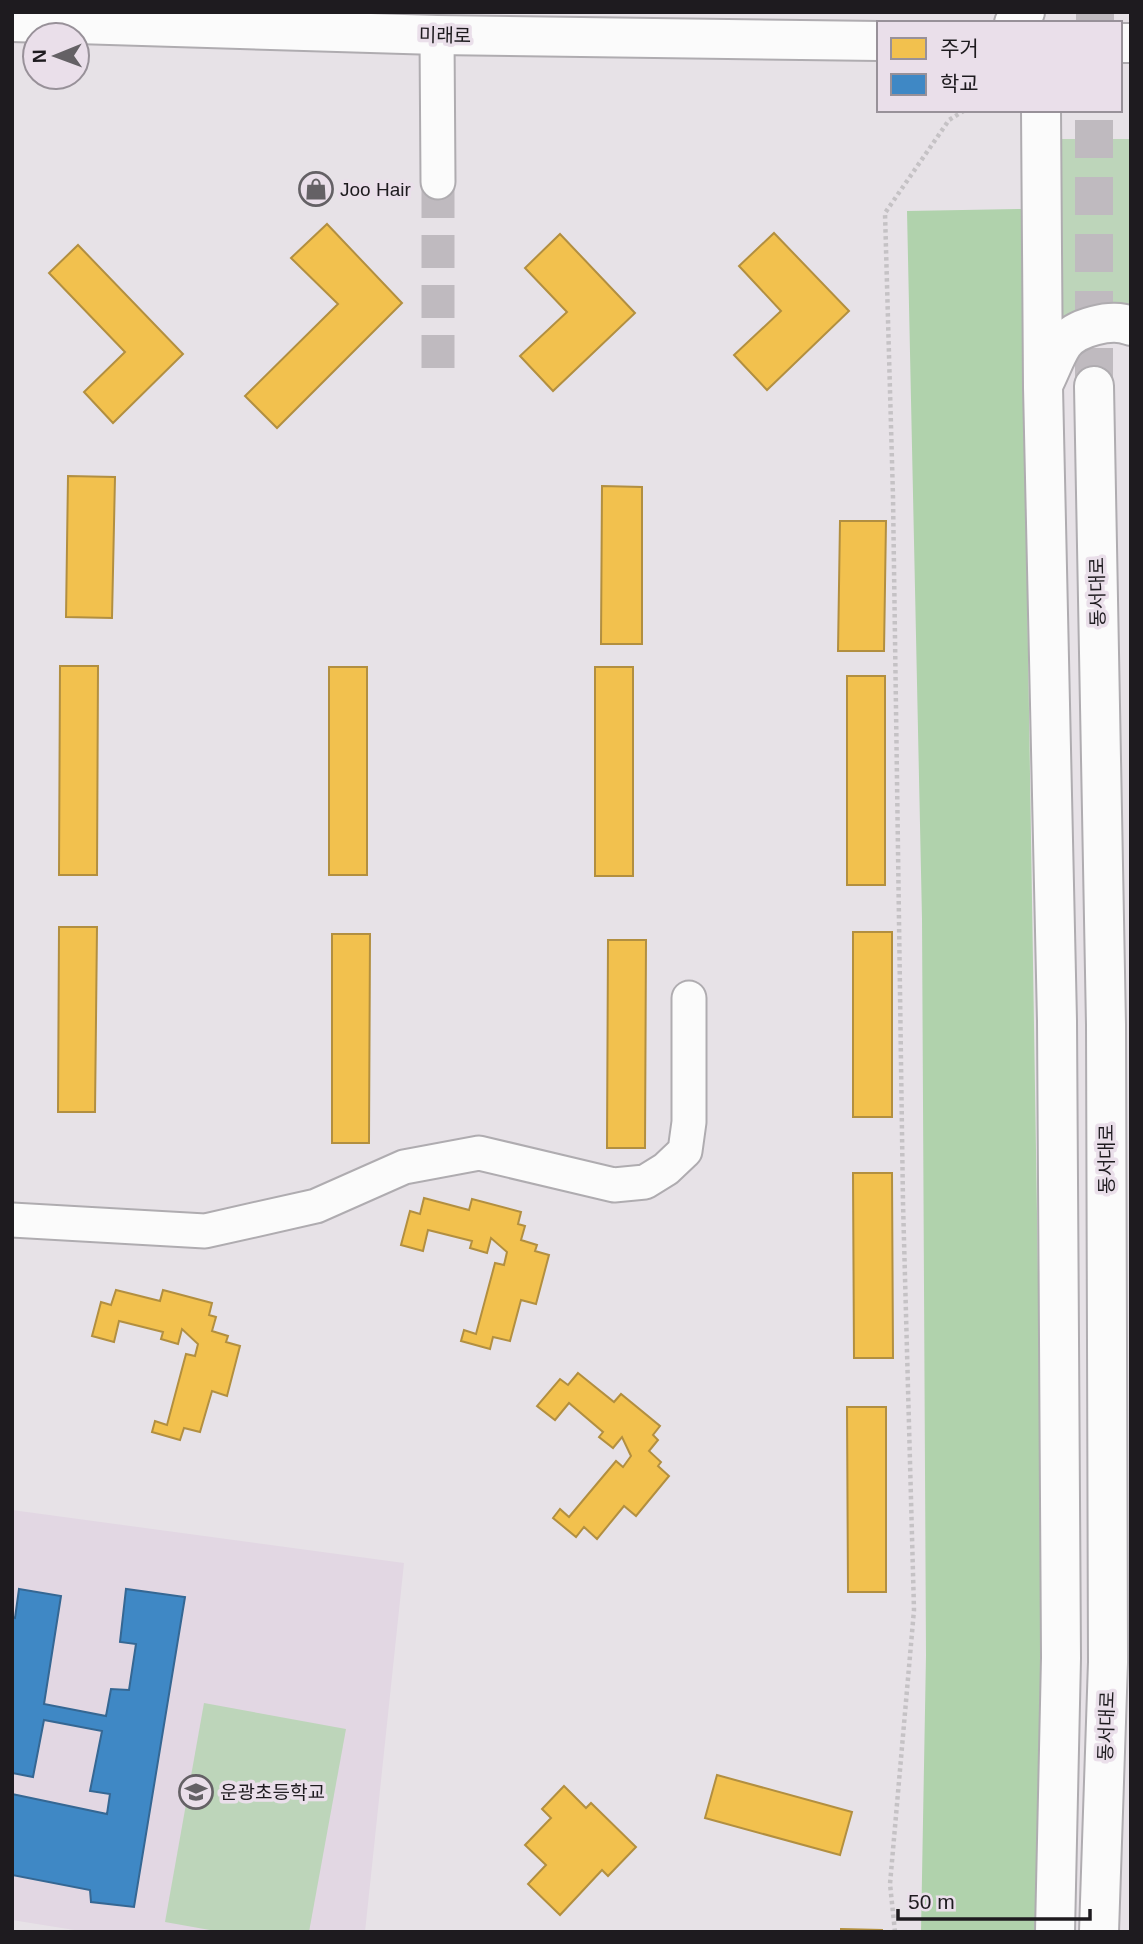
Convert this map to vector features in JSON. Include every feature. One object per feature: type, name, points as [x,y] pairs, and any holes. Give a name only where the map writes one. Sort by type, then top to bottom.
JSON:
[{"type":"main road","name":"미래로","points":[[91,26],[437,35],[877,41]]},
{"type":"main road","points":[[1040,113],[1042,387],[1058,1035],[1061,1658],[1055,1932]]},
{"type":"main road","points":[[1042,387],[1064,342],[1092,325],[1131,326]]},
{"type":"main road","name":"동서대로","points":[[1094,386],[1106,1025],[1108,1634],[1099,1932]]},
{"type":"lane","points":[[437,35],[438,182]]},
{"type":"lane","points":[[12,1220],[205,1231],[316,1206],[404,1167],[479,1153],[614,1185],[645,1182],[666,1169],[685,1151],[689,1122],[689,998]]},
{"type":"path","points":[[895,1932],[890,1884],[914,1610],[904,1203],[893,497],[885,213],[949,120],[962,112]]},
{"type":"shaded area","name":"운광초등학교","points":[[12,1510],[404,1563],[365,1932],[87,1932],[12,1920]]},
{"type":"green space","points":[[1060,139],[1131,139],[1131,309],[1056,327]]},
{"type":"green space","points":[[1021,209],[1044,1653],[1035,1932],[921,1932],[926,1655],[922,919],[907,211]]},
{"type":"green space","points":[[204,1703],[346,1729],[309,1932],[221,1932],[165,1922]]},
{"type":"building: 주거","points":[[327,224],[402,303],[277,428],[245,396],[338,304],[291,258]]},
{"type":"building: 주거","points":[[774,233],[849,311],[767,390],[734,355],[781,311],[739,266]]},
{"type":"building: 주거","points":[[560,234],[635,313],[553,391],[520,356],[567,312],[525,268]]},
{"type":"building: 주거","points":[[78,245],[183,354],[113,423],[84,392],[125,352],[49,273]]},
{"type":"building: 주거","points":[[68,476],[115,477],[112,618],[66,617]]},
{"type":"building: 주거","points":[[602,486],[642,487],[642,644],[601,644]]},
{"type":"building: 주거","points":[[840,521],[886,521],[884,651],[838,651]]},
{"type":"building: 주거","points":[[60,666],[98,666],[97,875],[59,875]]},
{"type":"building: 주거","points":[[329,667],[367,667],[367,875],[329,875]]},
{"type":"building: 주거","points":[[595,667],[633,667],[633,876],[595,876]]},
{"type":"building: 주거","points":[[847,676],[885,676],[885,885],[847,885]]},
{"type":"building: 주거","points":[[59,927],[97,927],[95,1112],[58,1112]]},
{"type":"building: 주거","points":[[853,932],[892,932],[892,1117],[853,1117]]},
{"type":"building: 주거","points":[[332,934],[370,934],[369,1143],[332,1143]]},
{"type":"building: 주거","points":[[608,940],[646,940],[645,1148],[607,1148]]},
{"type":"building: 주거","points":[[853,1173],[892,1173],[893,1358],[854,1358]]},
{"type":"building: 주거","points":[[424,1198],[469,1210],[472,1199],[521,1212],[518,1224],[525,1226],[521,1240],[537,1245],[535,1251],[549,1255],[536,1304],[521,1300],[510,1341],[493,1337],[490,1349],[461,1341],[464,1330],[476,1334],[495,1263],[504,1265],[507,1252],[491,1238],[487,1253],[470,1248],[472,1241],[428,1230],[423,1251],[401,1245],[410,1211],[420,1214]]},
{"type":"building: 주거","points":[[116,1290],[160,1301],[163,1290],[212,1303],[209,1315],[216,1317],[212,1331],[228,1336],[226,1342],[240,1346],[227,1396],[212,1391],[200,1432],[184,1428],[180,1440],[152,1432],[155,1421],[167,1425],[186,1354],[195,1356],[198,1344],[182,1329],[178,1344],[161,1339],[163,1332],[119,1321],[114,1342],[92,1336],[101,1302],[111,1305]]},
{"type":"building: 주거","points":[[578,1373],[614,1402],[621,1394],[660,1426],[653,1435],[658,1440],[649,1451],[661,1462],[658,1466],[669,1476],[636,1516],[624,1506],[597,1539],[584,1527],[576,1537],[553,1518],[560,1509],[569,1517],[616,1461],[623,1467],[631,1456],[622,1437],[613,1448],[599,1437],[603,1432],[569,1403],[555,1420],[537,1406],[560,1379],[568,1385]]},
{"type":"building: 주거","points":[[847,1407],[886,1407],[886,1592],[848,1592]]},
{"type":"building: 주거","points":[[717,1775],[852,1812],[840,1855],[705,1818]]},
{"type":"building: 주거","points":[[564,1786],[586,1808],[591,1803],[636,1847],[608,1876],[602,1870],[560,1915],[528,1884],[546,1865],[525,1845],[551,1818],[542,1809]]},
{"type":"building: 주거","points":[[841,1929],[882,1930],[882,1932],[841,1932]]},
{"type":"building: 학교","points":[[19,1589],[61,1596],[44,1704],[106,1716],[111,1689],[129,1690],[136,1644],[120,1642],[126,1589],[185,1597],[134,1907],[91,1902],[90,1890],[12,1875],[12,1794],[107,1814],[110,1794],[90,1791],[102,1731],[44,1720],[33,1777],[12,1773],[12,1617],[15,1618]]},
{"type":"tunnel","points":[[1095,12],[1095,21]]},
{"type":"tunnel","points":[[1094,112],[1094,386]]},
{"type":"tunnel","points":[[438,182],[438,368]]},
{"type":"place","name":"Joo Hair","points":[[316,189]]},
{"type":"place","name":"운광초등학교","points":[[196,1792]]}]
